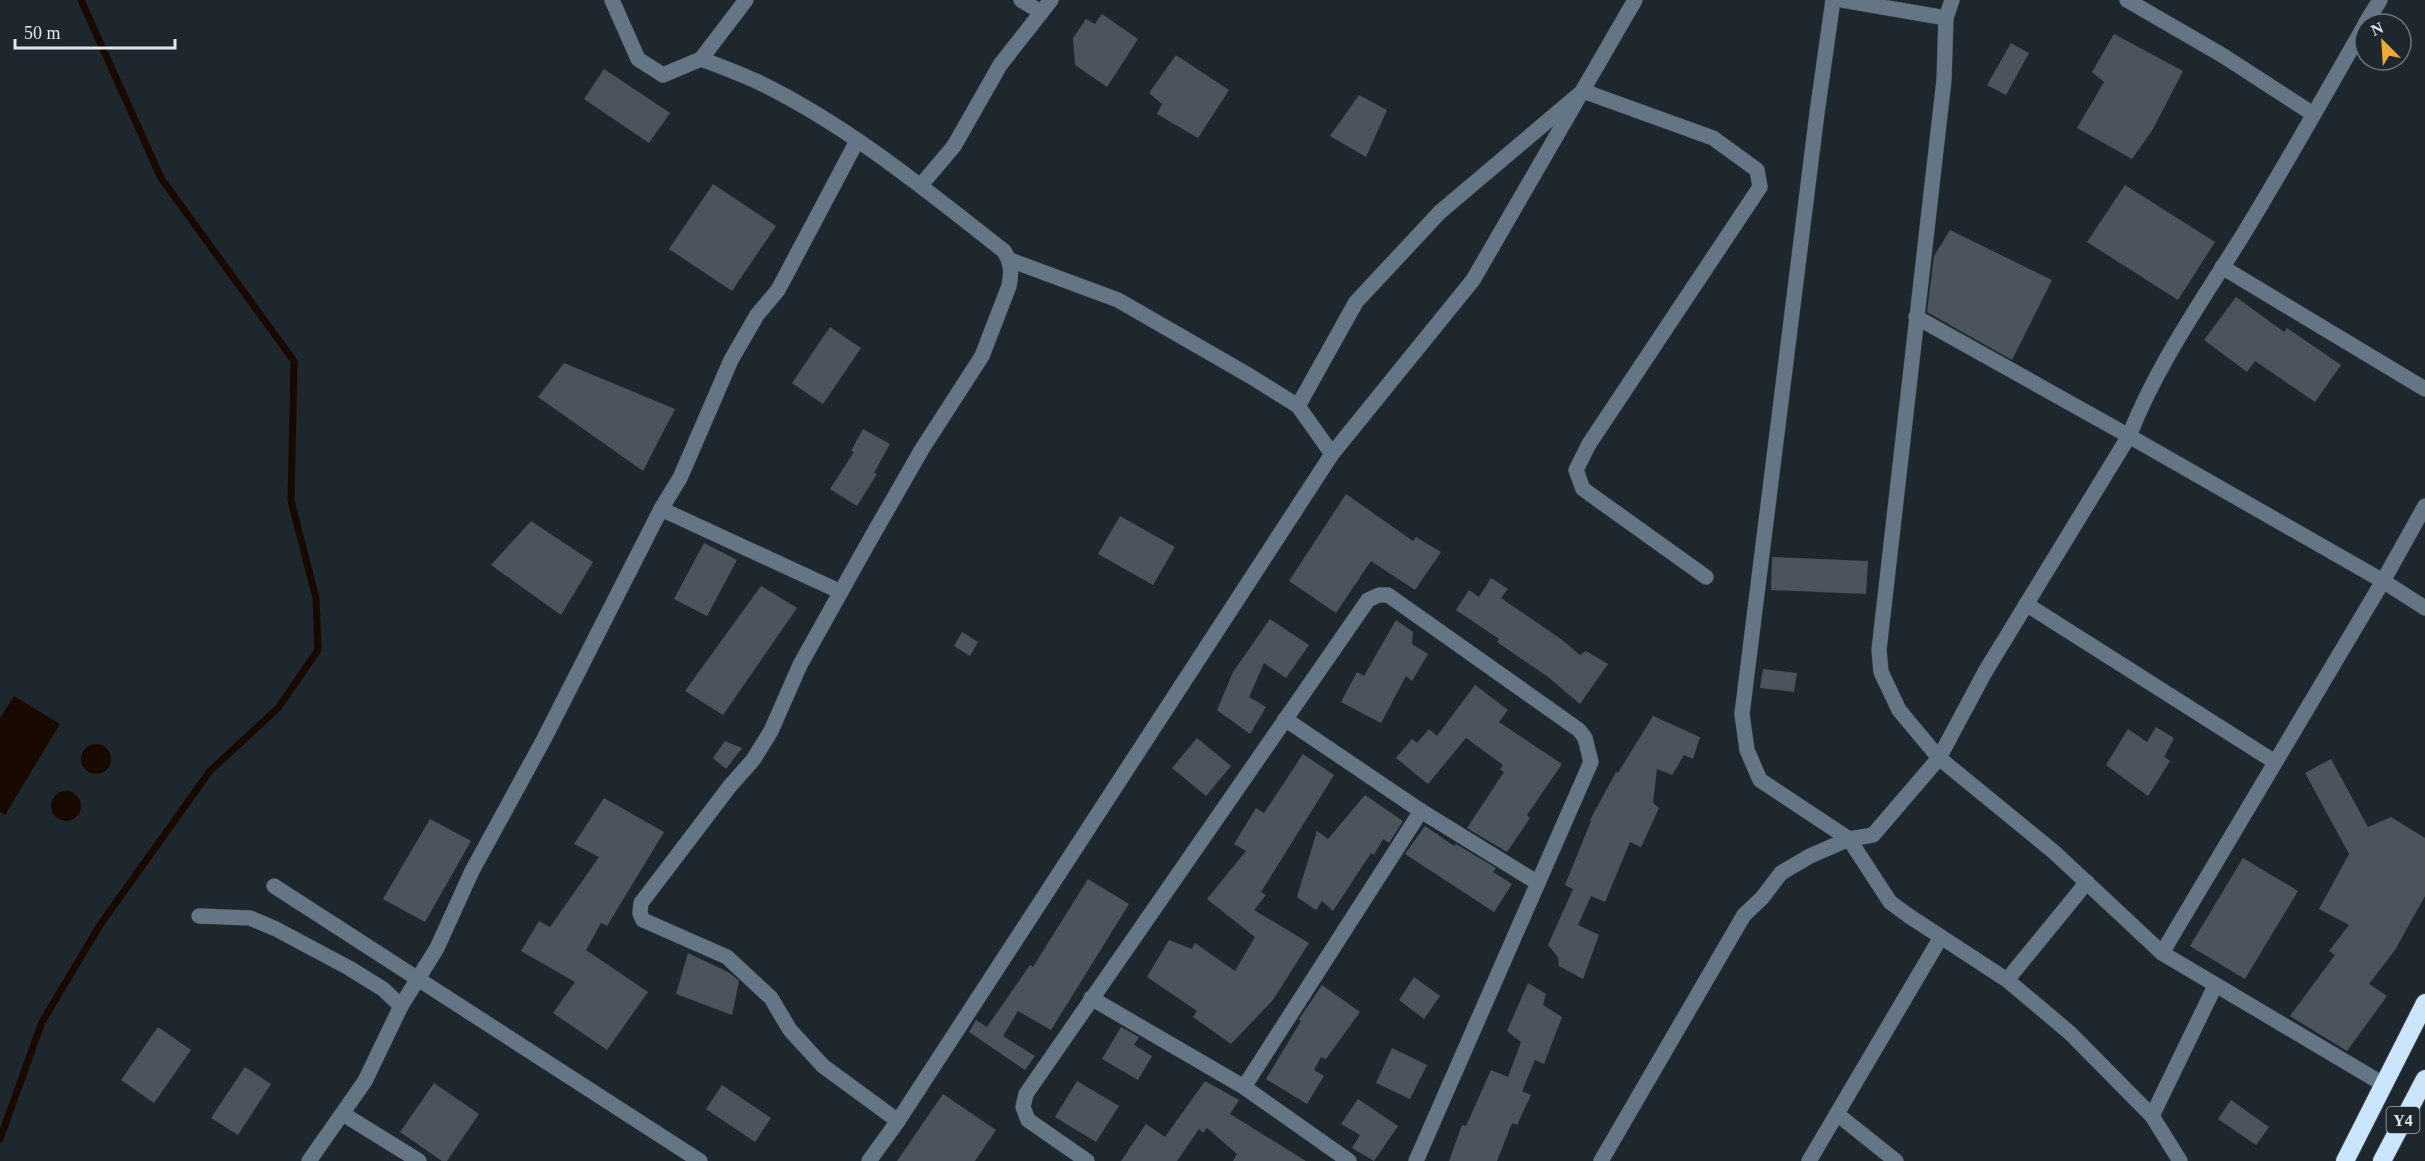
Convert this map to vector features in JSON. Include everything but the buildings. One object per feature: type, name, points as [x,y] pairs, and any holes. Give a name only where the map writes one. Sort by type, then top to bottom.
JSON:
[{"type":"highway","points":[[2345,1161],[2425,1003]]},
{"type":"highway","name":"Y4","points":[[2382,1161],[2425,1079]]},
{"type":"street","points":[[612,0],[638,59],[663,75],[701,59],[746,0]]},
{"type":"street","points":[[921,186],[954,146],[1000,65],[1046,6],[1021,0]]},
{"type":"street","points":[[868,1161],[898,1121],[1332,454],[1473,280],[1635,0]]},
{"type":"street","points":[[1833,0],[1816,113],[1742,714],[1747,750],[1760,780],[1849,839],[1890,902],[2007,980],[2070,1033],[2152,1116],[2180,1161]]},
{"type":"street","points":[[1842,0],[1946,18]]},
{"type":"street","points":[[1952,0],[1946,18],[1944,80],[1879,650],[1881,672],[1899,710],[1939,758],[2054,852],[2162,953],[2383,1084]]},
{"type":"street","points":[[2127,0],[2222,55],[2313,114]]},
{"type":"street","points":[[1601,1161],[1744,915],[1762,898],[1781,873],[1810,856],[1849,839],[1873,835],[1939,758],[1985,672],[2129,436],[2162,365],[2353,45]]},
{"type":"street","points":[[701,59],[757,82],[822,118],[921,186],[1004,251],[1010,260],[1012,276],[982,356],[922,449],[841,592],[801,665],[771,731],[753,760],[730,786],[641,903],[640,913],[643,920],[727,957],[771,998],[790,1030],[823,1066],[898,1121]]},
{"type":"street","points":[[1298,406],[1356,302],[1440,212],[1583,91]]},
{"type":"street","points":[[1583,91],[1713,138],[1757,170],[1760,187],[1589,444],[1576,470],[1583,489],[1706,577]]},
{"type":"street","points":[[309,1161],[365,1081],[401,1006],[437,948],[472,871],[544,739],[661,509],[680,478],[731,360],[757,315],[778,290],[857,141]]},
{"type":"street","points":[[1010,260],[1118,300],[1298,406],[1332,454]]},
{"type":"street","points":[[2222,267],[2425,389]]},
{"type":"street","points":[[1916,317],[2383,581],[2425,608]]},
{"type":"street","points":[[2162,953],[2383,581],[2425,506]]},
{"type":"street","points":[[661,509],[841,592]]},
{"type":"street","points":[[1087,1161],[1028,1120],[1023,1107],[1026,1094],[1368,600],[1379,595],[1388,595],[1579,730],[1585,738],[1591,762],[1416,1161]]},
{"type":"street","points":[[2026,604],[2275,762]]},
{"type":"street","points":[[1285,719],[1421,811],[1538,883]]},
{"type":"street","points":[[1244,1087],[1421,811]]},
{"type":"street","points":[[2007,980],[2087,882]]},
{"type":"street","points":[[274,886],[700,1161]]},
{"type":"street","points":[[199,916],[250,918],[276,929],[349,968],[383,989],[401,1006]]},
{"type":"street","points":[[1809,1161],[1941,937]]},
{"type":"street","points":[[2152,1116],[2215,986]]},
{"type":"street","points":[[1091,998],[1244,1087],[1349,1161]]},
{"type":"street","points":[[343,1114],[419,1161]]},
{"type":"street","points":[[1837,1114],[1896,1161]]},
{"type":"shaded area","points":[[14,696],[60,724],[5,815],[0,812],[0,718]]},
{"type":"shaded area","points":[[96,744],[106,749],[111,759],[106,769],[96,774],[86,769],[81,759],[86,749]]},
{"type":"shaded area","points":[[66,791],[76,796],[81,806],[76,816],[66,821],[56,816],[51,806],[56,796]]},
{"type":"waterway","points":[[0,1139],[42,1022],[100,925],[210,771],[278,708],[318,650],[316,598],[291,501],[294,361],[161,178],[81,0]]}]
